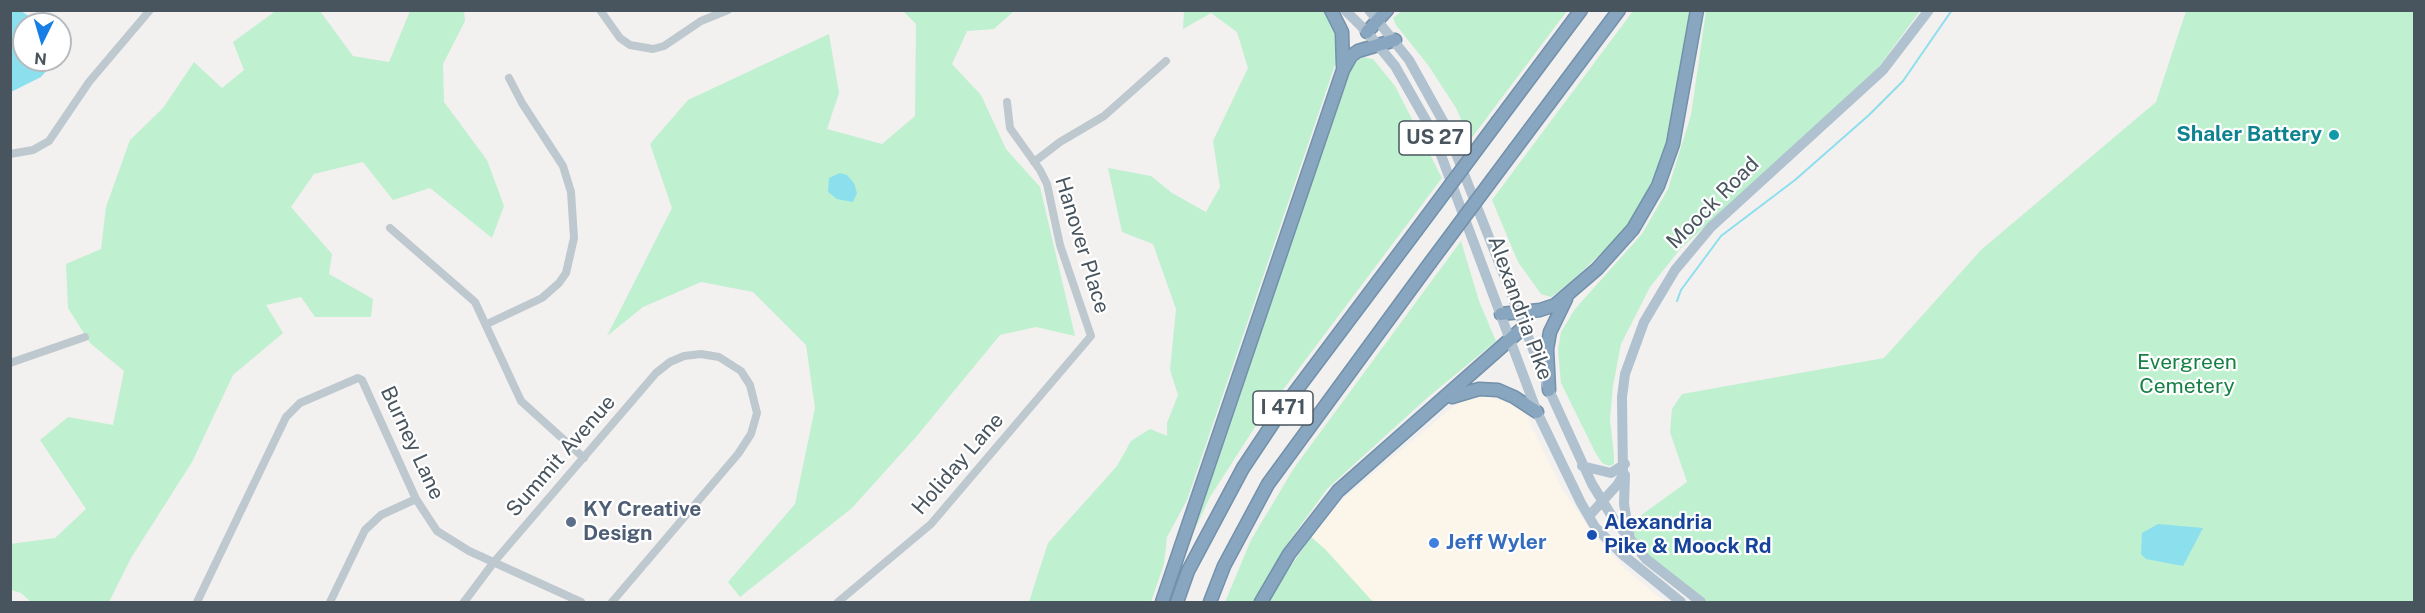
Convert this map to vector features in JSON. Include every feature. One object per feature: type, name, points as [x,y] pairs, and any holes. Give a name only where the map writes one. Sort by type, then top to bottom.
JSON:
[{"type":"highway","points":[[1331,10],[1338,21],[1344,42],[1343,69]]},
{"type":"highway","name":"I 471","points":[[1177,603],[1188,571],[1243,468],[1283,408],[1581,10]]},
{"type":"highway","name":"I 471","points":[[1210,603],[1224,566],[1268,484],[1619,10]]},
{"type":"highway","points":[[1501,314],[1547,308],[1570,294],[1633,229],[1658,186],[1673,144],[1697,10]]},
{"type":"highway","points":[[1367,32],[1378,13]]},
{"type":"highway","points":[[1162,603],[1343,69],[1351,56],[1395,40]]},
{"type":"highway","points":[[1549,390],[1547,349],[1550,332],[1570,294]]},
{"type":"highway","points":[[1261,603],[1289,554],[1338,491],[1524,327]]},
{"type":"highway","points":[[1440,402],[1462,392],[1479,389],[1498,390],[1537,412]]},
{"type":"main road","name":"Alexandria Pike","points":[[1345,10],[1378,45],[1408,87],[1432,131],[1537,412],[1581,503],[1589,516],[1622,554],[1681,603]]},
{"type":"main road","name":"Moock Road","points":[[1630,540],[1624,504],[1625,464],[1622,423],[1625,374],[1644,322],[1675,270],[1711,227],[1883,70],[1929,10]]},
{"type":"main road","name":"Alexandria Pike","points":[[1378,13],[1433,101],[1453,142],[1549,390],[1582,466],[1602,500],[1646,559],[1701,603]]},
{"type":"main road","points":[[1582,466],[1611,473],[1625,464]]},
{"type":"main road","points":[[1589,516],[1618,484],[1625,464]]},
{"type":"main road","points":[[1581,503],[1602,500]]},
{"type":"street","points":[[10,154],[33,150],[49,141],[89,82],[150,10]]},
{"type":"street","points":[[600,10],[620,38],[630,45],[653,49],[664,46],[701,21],[728,10]]},
{"type":"street","points":[[1034,162],[1060,142],[1104,116],[1166,61]]},
{"type":"street","points":[[487,324],[542,298],[559,283],[566,273],[574,238],[571,192],[563,166],[522,103],[509,78]]},
{"type":"street","name":"Hanover Place","points":[[1007,102],[1010,128],[1047,184],[1060,245],[1091,336]]},
{"type":"street","points":[[390,228],[467,293],[487,324],[522,401],[584,459]]},
{"type":"street","name":"Holiday Lane","points":[[838,603],[931,524],[1091,336]]},
{"type":"street","points":[[10,363],[85,337]]},
{"type":"street","name":"Summit Avenue","points":[[464,603],[494,562],[656,373],[677,358],[700,354],[719,357],[741,371],[754,396],[755,423],[738,454],[612,603]]},
{"type":"street","name":"Burney Lane","points":[[197,603],[286,417],[300,403],[360,379],[428,521],[446,539],[494,562]]},
{"type":"street","points":[[330,603],[365,530],[381,515],[416,500]]},
{"type":"street","points":[[494,562],[581,603]]},
{"type":"shaded area","points":[[1486,396],[1518,406],[1526,415],[1562,489],[1594,535],[1625,569],[1665,602],[1373,602],[1311,537],[1342,500],[1454,406],[1472,397]]},
{"type":"green space","points":[[277,10],[320,11],[353,56],[389,62],[410,11],[464,11],[465,21],[443,64],[444,102],[487,160],[504,206],[492,238],[430,188],[393,200],[363,162],[314,174],[291,207],[332,254],[329,274],[373,299],[371,317],[315,317],[301,297],[266,305],[283,333],[233,375],[192,462],[131,558],[109,602],[31,602],[21,593],[11,590],[10,544],[55,538],[86,509],[40,440],[68,417],[113,425],[124,371],[90,343],[68,308],[66,264],[101,249],[106,207],[130,140],[163,108],[194,62],[222,88],[244,70],[233,42]]},
{"type":"green space","points":[[1403,10],[1567,11],[1470,140],[1456,108],[1428,65],[1396,25],[1393,18]]},
{"type":"green space","points":[[903,11],[1014,11],[994,29],[967,31],[952,64],[981,95],[1006,149],[1040,187],[1075,336],[1036,327],[1000,335],[916,437],[852,508],[740,597],[728,582],[795,504],[815,408],[806,345],[753,292],[701,282],[643,307],[607,336],[672,208],[650,144],[688,100],[829,34],[839,93],[827,129],[882,144],[915,116],[916,24]]},
{"type":"green space","points":[[1184,11],[1323,11],[1335,28],[1339,46],[1335,65],[1187,500],[1167,537],[1164,564],[1151,602],[1029,602],[1048,543],[1117,466],[1131,441],[1150,429],[1167,436],[1167,423],[1178,395],[1170,370],[1176,309],[1153,244],[1122,232],[1108,168],[1151,176],[1172,193],[1206,212],[1220,187],[1213,141],[1248,68],[1237,32],[1211,13],[1183,29]]},
{"type":"green space","points":[[1633,11],[1692,11],[1669,139],[1654,182],[1623,232],[1571,282],[1551,297],[1541,294],[1518,262],[1492,200]]},
{"type":"green space","points":[[1706,11],[1920,11],[1869,80],[1681,248],[1650,287],[1621,344],[1613,386],[1610,419],[1614,464],[1609,466],[1602,463],[1595,452],[1561,383],[1558,350],[1561,332],[1575,309],[1642,234],[1668,189],[1691,115]]},
{"type":"green space","name":"Evergreen Cemetery","points":[[2186,11],[2414,11],[2414,602],[1701,602],[1630,540],[1629,524],[1687,482],[1670,432],[1672,409],[1682,394],[1884,358],[1981,250],[2156,102]]},
{"type":"green space","points":[[1362,57],[1373,59],[1395,86],[1442,178],[1255,427],[1210,497],[1179,563],[1338,97],[1353,65]]},
{"type":"green space","points":[[1461,241],[1479,301],[1496,341],[1427,398],[1327,489],[1290,540],[1253,602],[1225,602],[1251,540],[1294,468]]},
{"type":"green space","points":[[1311,537],[1325,549],[1373,602],[1269,602],[1279,583]]},
{"type":"water","points":[[11,10],[23,12],[12,12],[12,72],[45,72],[41,77],[11,92]]},
{"type":"water","points":[[840,173],[847,175],[854,183],[857,193],[853,202],[837,199],[828,192],[829,178]]},
{"type":"water","points":[[2158,524],[2203,528],[2183,566],[2146,559],[2141,554],[2142,533]]},
{"type":"waterway","points":[[1677,301],[1681,290],[1721,236],[1795,180],[1869,115],[1903,81],[1952,10]]},
{"type":"place","name":"Shaler Battery","points":[[2334,135]]},
{"type":"place","name":"KY Creative Design","points":[[571,522]]},
{"type":"place","name":"Alexandria Pike & Moock Rd","points":[[1592,535]]},
{"type":"place","name":"Jeff Wyler","points":[[1434,543]]}]
